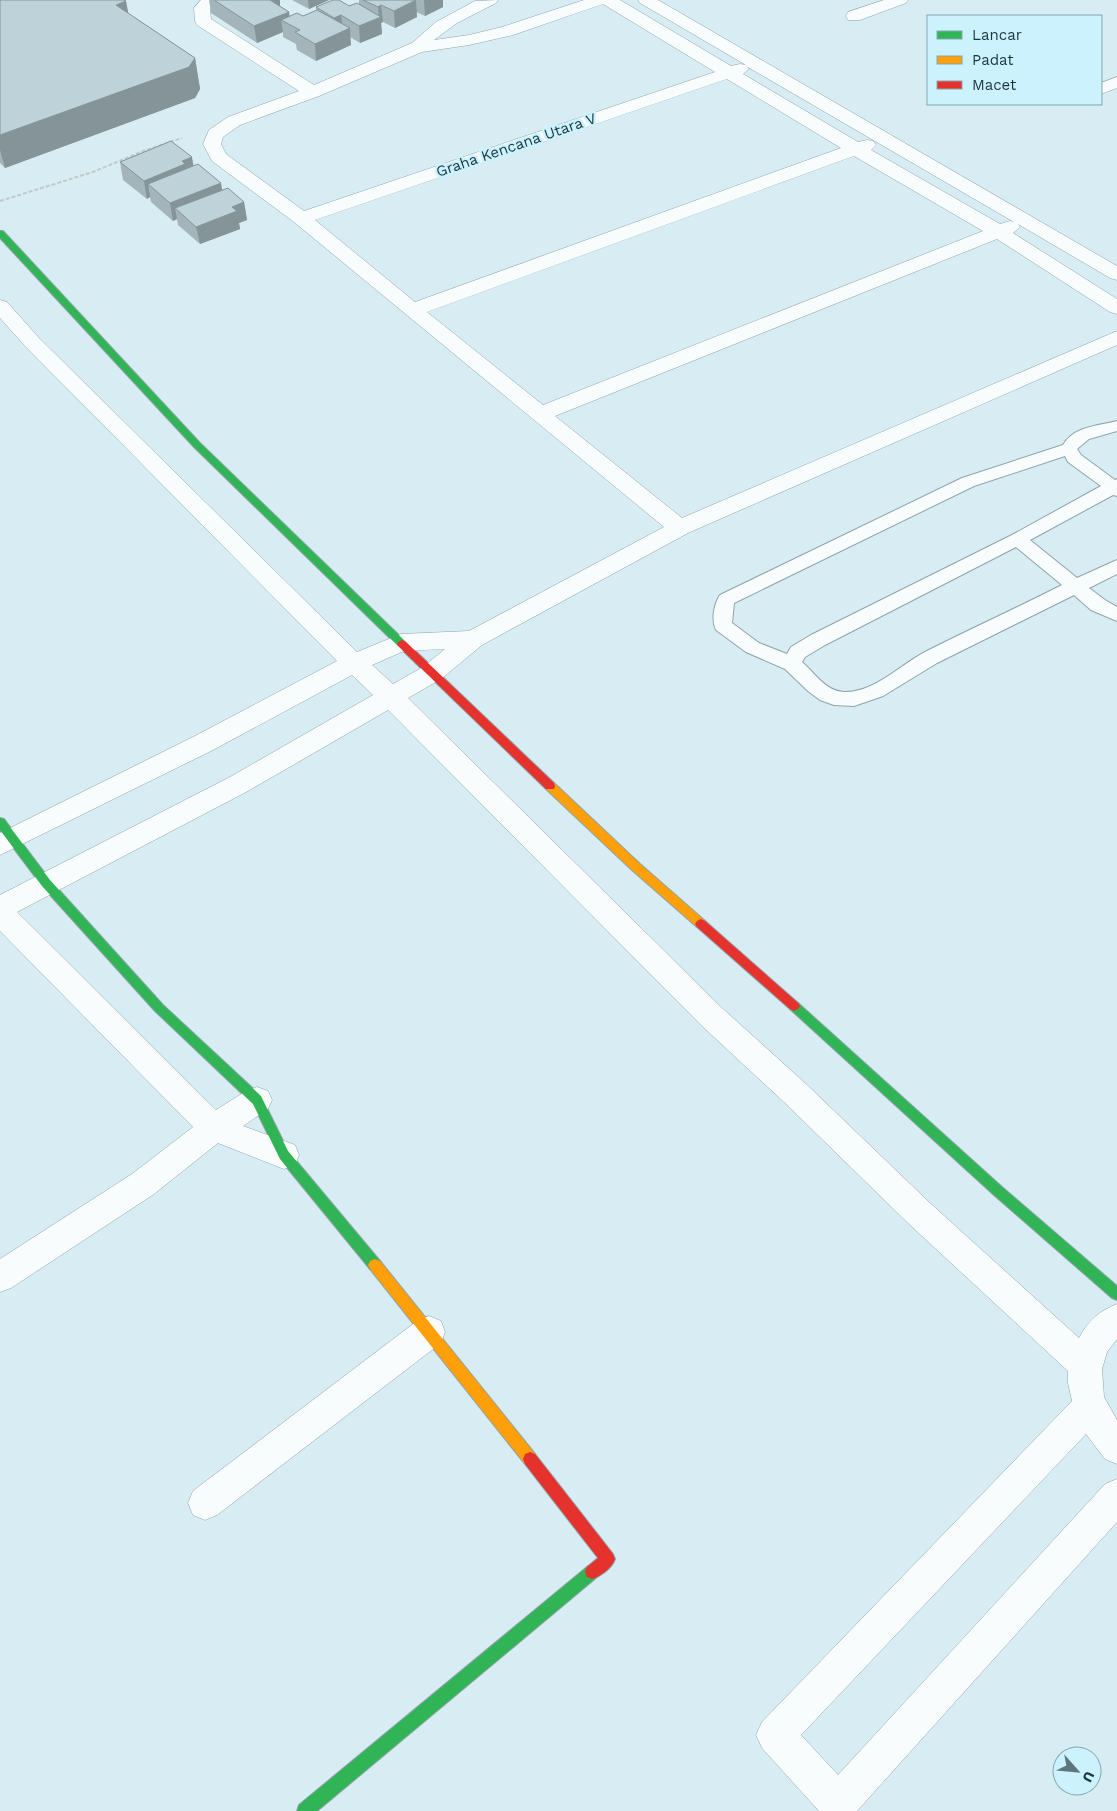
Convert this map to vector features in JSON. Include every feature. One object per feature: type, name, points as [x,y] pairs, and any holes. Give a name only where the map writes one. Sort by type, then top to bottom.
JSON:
[{"type":"street","points":[[210,0],[202,8],[203,20],[214,30],[313,92]]},
{"type":"street","points":[[418,47],[424,39],[450,21],[490,0]]},
{"type":"street","points":[[600,0],[507,31],[469,40],[418,47],[313,92],[228,124],[215,134],[212,144],[219,157],[301,218],[680,528]]},
{"type":"street","points":[[608,0],[856,149],[999,232],[1117,308]]},
{"type":"street","points":[[646,0],[1026,219],[1117,274]]},
{"type":"street","points":[[854,16],[900,0]]},
{"type":"street","name":"Graha Kencana Utara V","points":[[301,218],[757,64]]},
{"type":"street","points":[[1102,89],[1117,82]]},
{"type":"street","points":[[412,310],[886,139]]},
{"type":"street","points":[[540,414],[999,232],[1026,219]]},
{"type":"street","points":[[0,233],[198,445],[432,673],[636,866],[846,1052],[998,1191],[1117,1294]]},
{"type":"street","points":[[0,306],[32,342],[354,664],[390,696],[712,1017],[927,1221],[1086,1364]]},
{"type":"street","points":[[0,908],[239,784],[432,673],[473,639],[680,528],[1117,337]]},
{"type":"street","points":[[305,1811],[608,1559],[429,1332],[284,1155],[257,1100],[159,1008],[4,835],[204,743],[354,664],[401,643],[473,639]]},
{"type":"street","points":[[0,913],[214,1128],[284,1155]]},
{"type":"street","points":[[0,1276],[143,1184],[214,1128],[257,1100]]},
{"type":"street","points":[[1117,1319],[1100,1333],[1091,1348],[1086,1364],[1084,1383],[1096,1421],[1117,1447]]},
{"type":"street","points":[[205,1503],[429,1332]]},
{"type":"street","points":[[1090,1406],[775,1735],[840,1807],[1117,1496]]},
{"type":"lane","points":[[1113,432],[1083,435],[1076,439],[1069,449],[968,482],[726,599],[723,610],[724,625],[737,638],[756,650],[791,663],[814,688],[828,696],[850,700],[861,698],[928,659],[1117,566]]},
{"type":"lane","points":[[791,663],[798,652],[818,640],[1116,488],[1074,458],[1069,449]]},
{"type":"lane","points":[[1018,539],[1098,605],[1117,615]]},
{"type":"path","points":[[0,201],[94,172],[185,137],[215,134]]},
{"type":"building","points":[[0,0],[124,0],[126,1],[116,5],[195,58],[189,67],[0,135]]},
{"type":"building","points":[[214,0],[270,0],[289,12],[254,26]]},
{"type":"building","points":[[333,0],[339,0],[349,6],[357,3],[381,17],[359,26],[341,15],[334,18],[316,7]]},
{"type":"building","points":[[363,0],[416,0],[394,11],[381,5],[378,7]]},
{"type":"building","points":[[317,10],[350,28],[315,44],[295,32],[300,30],[281,20],[297,13],[303,16]]},
{"type":"building","points":[[171,141],[192,157],[182,161],[185,164],[144,181],[120,162]]},
{"type":"building","points":[[198,164],[221,183],[170,203],[148,184]]},
{"type":"building","points":[[228,188],[244,202],[232,207],[237,211],[196,227],[175,208]]},
{"type":"traffic: fast","points":[[0,233],[197,445],[402,644]]},
{"type":"traffic: fast","points":[[0,822],[46,883],[159,1008],[257,1100],[284,1155],[375,1265]]},
{"type":"traffic: fast","points":[[794,1006],[998,1191],[1117,1294]]},
{"type":"traffic: fast","points":[[305,1811],[592,1572]]},
{"type":"traffic: slow","points":[[550,786],[636,867],[701,924]]},
{"type":"traffic: slow","points":[[375,1265],[530,1459]]},
{"type":"traffic: jam","points":[[402,644],[550,786]]},
{"type":"traffic: jam","points":[[701,924],[794,1006]]},
{"type":"traffic: jam","points":[[530,1459],[608,1559],[592,1572]]}]
